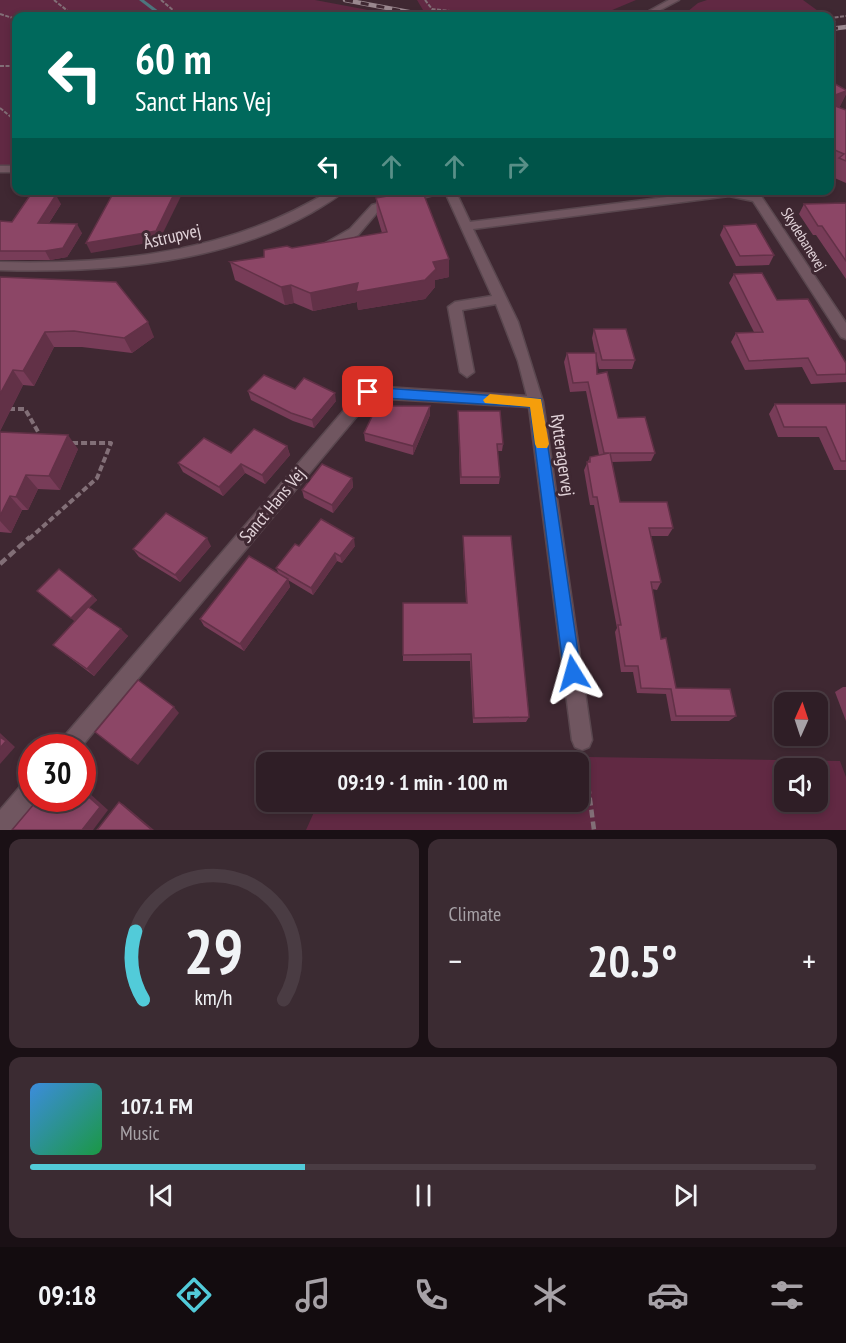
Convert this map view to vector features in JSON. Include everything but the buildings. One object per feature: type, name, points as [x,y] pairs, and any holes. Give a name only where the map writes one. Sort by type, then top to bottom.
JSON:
[{"type":"street","points":[[652,12],[675,0]]},
{"type":"street","name":"Åstrupvej","points":[[0,266],[62,268],[124,264],[174,256],[236,239],[291,219],[332,195]]},
{"type":"street","points":[[313,251],[331,245],[354,232],[376,207],[422,195]]},
{"type":"street","name":"Rytteragervej","points":[[451,195],[500,299],[525,361],[536,402],[582,740]]},
{"type":"street","name":"Skydebanevej","points":[[465,226],[662,196],[684,195]]},
{"type":"street","name":"Skydebanevej","points":[[759,195],[846,334]]},
{"type":"street","points":[[467,372],[455,307],[500,299]]},
{"type":"street","name":"Sanct Hans Vej","points":[[79,734],[368,392],[536,402]]},
{"type":"street","points":[[0,827],[18,806]]},
{"type":"path","points":[[54,0],[70,12]]},
{"type":"path","points":[[161,0],[175,12]]},
{"type":"path","points":[[425,0],[432,9],[459,12]]},
{"type":"path","points":[[0,108],[12,118]]},
{"type":"path","points":[[0,409],[25,409],[45,443]]},
{"type":"path","points":[[0,564],[97,478],[111,443],[67,443]]},
{"type":"path","points":[[582,740],[594,830]]},
{"type":"shaded area","points":[[0,0],[315,0],[379,12],[12,12],[12,172],[0,171]]},
{"type":"shaded area","points":[[417,0],[636,0],[608,12],[439,12],[423,10]]},
{"type":"shaded area","points":[[707,0],[803,0],[820,12],[687,12],[698,3]]},
{"type":"shaded area","points":[[589,757],[774,760],[774,812],[828,812],[828,761],[840,761],[846,777],[846,830],[306,830],[314,812],[589,812]]},
{"type":"waterway","points":[[141,0],[158,12]]},
{"type":"railway","points":[[345,0],[409,12]]},
{"type":"railway","points":[[834,28],[846,27]]},
{"type":"slow traffic","points":[[490,400],[536,402],[542,444]]},
{"type":"route","points":[[368,392],[536,402],[573,673]]}]
